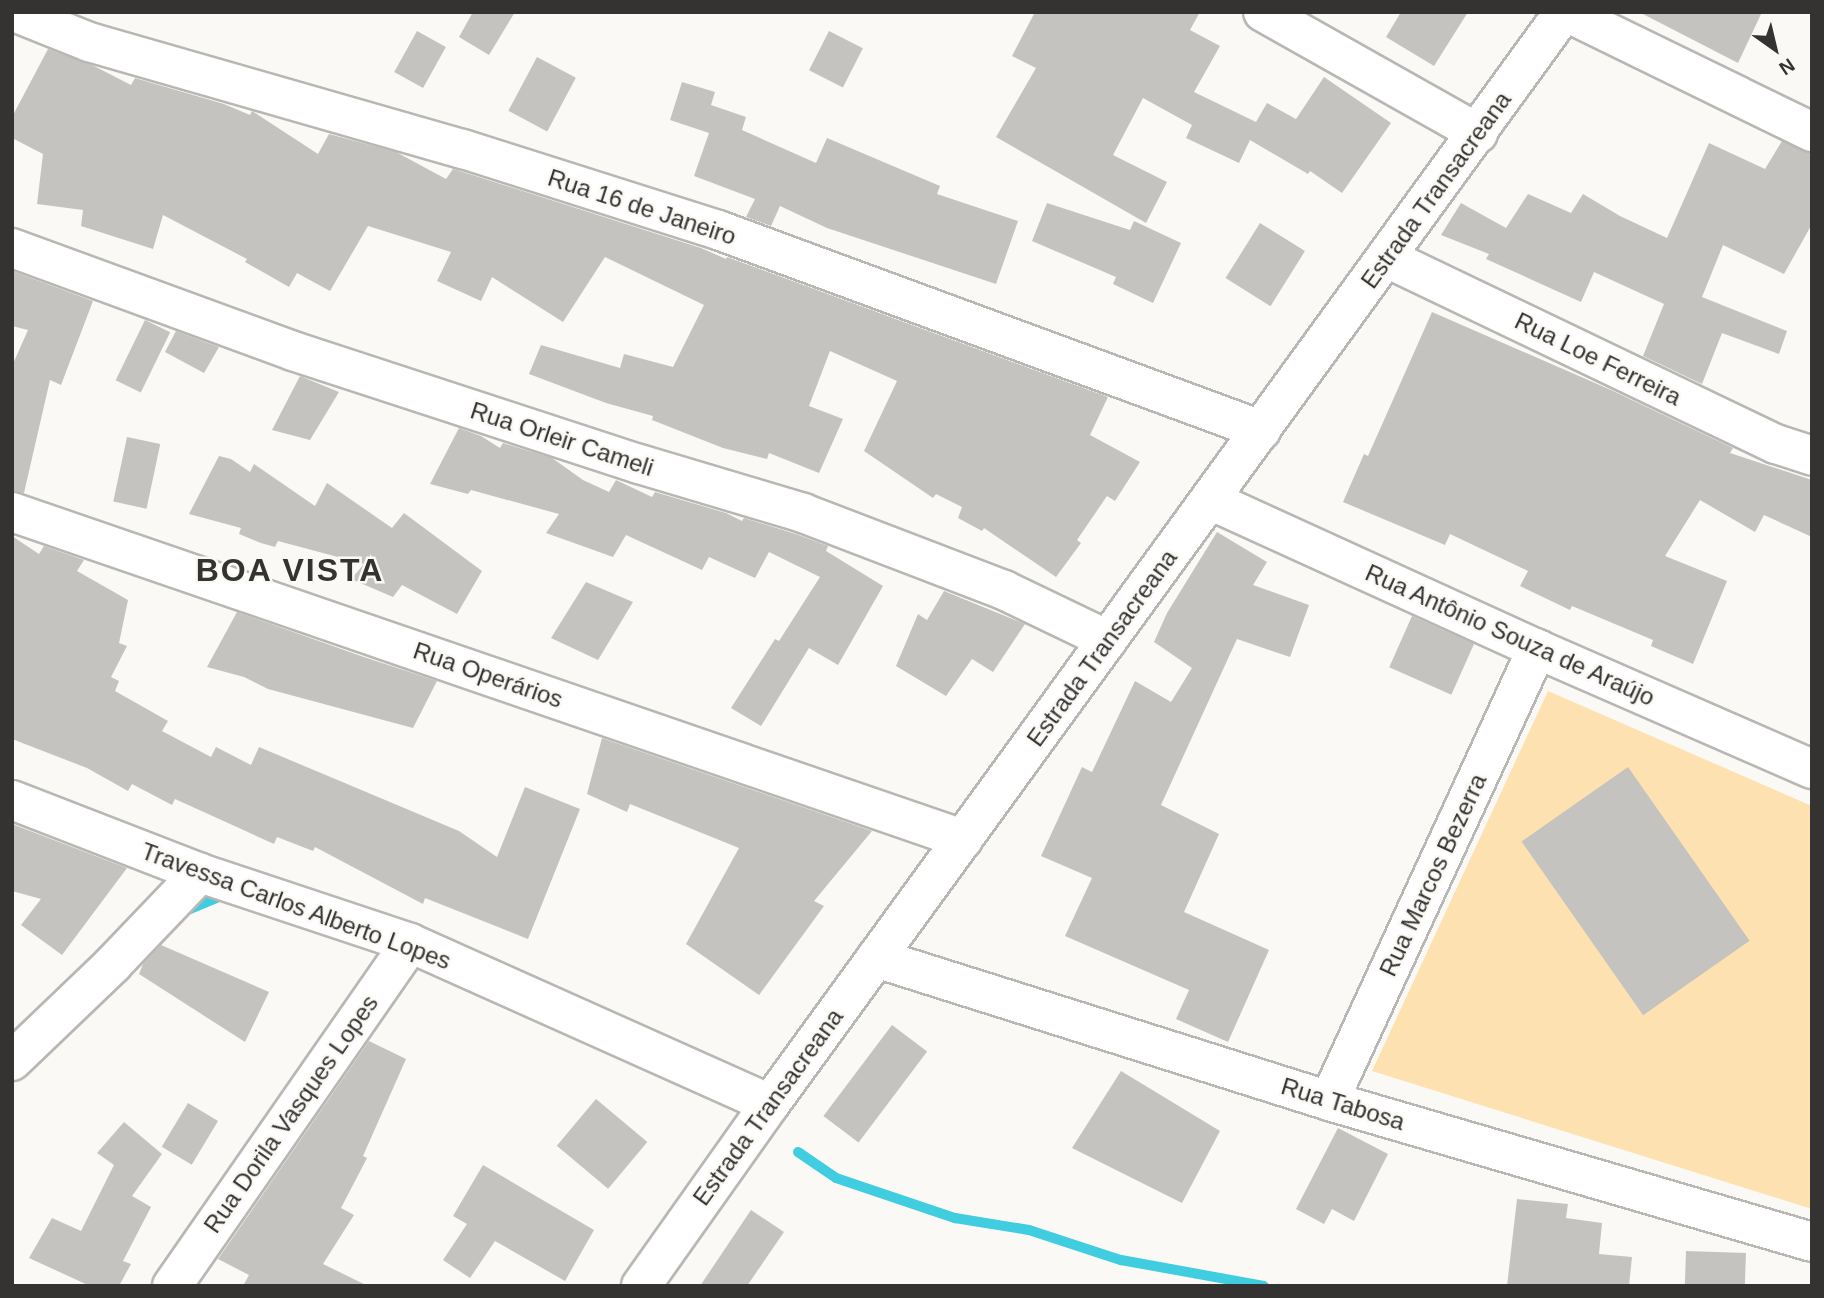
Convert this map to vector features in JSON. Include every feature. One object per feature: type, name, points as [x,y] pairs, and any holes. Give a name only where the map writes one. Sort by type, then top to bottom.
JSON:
[{"type":"street","points":[[1263,12],[1478,133]]},
{"type":"street","points":[[1565,12],[1812,132]]},
{"type":"street","name":"Estrada Transacreana","points":[[641,1286],[962,839],[1565,12]]},
{"type":"street","name":"Rua 16 de Janeiro","points":[[15,17],[89,42],[463,149],[718,230],[1261,430]]},
{"type":"street","name":"Rua Orleir Cameli","points":[[12,248],[293,351],[639,464],[803,513],[1004,590],[1108,640]]},
{"type":"street","name":"Rua Loe Ferreira","points":[[1387,258],[1776,444],[1812,456]]},
{"type":"street","name":"Rua Antônio Souza de Araújo","points":[[1210,500],[1537,649],[1812,769]]},
{"type":"street","name":"Rua Operários","points":[[12,512],[962,839]]},
{"type":"street","name":"Rua Marcos Bezerra","points":[[1329,1101],[1537,649]]},
{"type":"street","name":"Travessa Carlos Alberto Lopes","points":[[12,800],[200,873],[410,943],[770,1104]]},
{"type":"street","points":[[12,1060],[113,964],[200,873]]},
{"type":"street","name":"Rua Dorila Vasques Lopes","points":[[172,1286],[410,943]]},
{"type":"street","name":"Rua Tabosa","points":[[876,958],[1329,1101],[1812,1242]]},
{"type":"shaded area","points":[[1548,691],[1812,806],[1812,1209],[1372,1071]]},
{"type":"building","points":[[473,12],[515,12],[489,55],[459,37]]},
{"type":"building","points":[[1035,12],[1200,12],[1190,30],[1220,46],[1194,92],[1256,122],[1267,103],[1296,119],[1324,77],[1391,123],[1342,193],[1310,171],[1308,174],[1250,140],[1239,163],[1186,138],[1192,125],[1143,98],[1113,155],[1167,182],[1146,223],[996,137],[1036,68],[1012,56]]},
{"type":"building","points":[[1401,12],[1468,12],[1434,66],[1386,37]]},
{"type":"building","points":[[1639,12],[1762,12],[1738,63]]},
{"type":"building","points":[[417,31],[446,47],[423,88],[394,72]]},
{"type":"building","points":[[829,31],[863,48],[843,87],[809,70]]},
{"type":"building","points":[[48,49],[94,66],[131,85],[135,78],[224,104],[250,115],[252,111],[318,154],[329,134],[396,152],[446,179],[453,169],[457,170],[701,248],[726,259],[727,257],[1108,397],[1090,435],[1140,462],[1115,501],[1107,496],[1077,540],[1081,543],[1056,577],[984,528],[982,531],[958,518],[962,507],[936,494],[933,498],[864,451],[897,381],[830,351],[809,406],[843,419],[819,473],[769,453],[767,459],[723,448],[652,420],[653,416],[606,403],[529,374],[541,345],[620,368],[624,354],[673,367],[704,305],[605,257],[563,322],[492,277],[481,301],[437,281],[451,252],[368,226],[330,291],[297,273],[289,287],[245,262],[247,259],[163,215],[153,249],[81,226],[83,210],[37,204],[43,154],[12,138],[12,117]]},
{"type":"building","points":[[537,57],[576,78],[547,132],[508,111]]},
{"type":"building","points":[[682,82],[715,92],[711,105],[746,117],[742,130],[816,163],[827,138],[940,186],[937,194],[1018,221],[996,284],[827,228],[780,206],[771,226],[746,217],[755,199],[694,176],[709,133],[670,120]]},
{"type":"building","points":[[1782,141],[1812,154],[1812,224],[1784,274],[1723,245],[1702,297],[1787,331],[1779,354],[1722,333],[1702,384],[1643,356],[1664,304],[1594,272],[1581,302],[1486,259],[1489,254],[1441,235],[1461,203],[1506,228],[1528,194],[1571,213],[1583,194],[1620,216],[1667,238],[1709,143],[1765,169]]},
{"type":"building","points":[[1047,203],[1130,230],[1134,221],[1181,243],[1153,303],[1113,284],[1116,277],[1032,241]]},
{"type":"building","points":[[1260,223],[1305,251],[1271,306],[1226,278]]},
{"type":"building","points":[[12,271],[93,301],[61,385],[50,380],[24,493],[12,491],[12,366],[28,330],[12,326]]},
{"type":"building","points":[[1432,312],[1611,390],[1733,448],[1730,453],[1812,480],[1812,537],[1764,515],[1755,532],[1700,500],[1665,556],[1727,581],[1693,664],[1651,646],[1653,640],[1572,606],[1570,610],[1520,586],[1528,571],[1450,534],[1445,545],[1343,502],[1364,454],[1368,456]]},
{"type":"building","points":[[145,320],[170,332],[141,392],[116,380]]},
{"type":"building","points":[[176,331],[219,347],[204,373],[165,352]]},
{"type":"building","points":[[300,376],[339,392],[310,440],[272,430]]},
{"type":"building","points":[[459,428],[481,436],[500,448],[503,443],[552,458],[583,480],[609,492],[616,480],[652,497],[655,492],[726,513],[742,521],[744,518],[796,534],[828,546],[826,551],[883,586],[838,665],[809,648],[761,726],[731,708],[775,639],[779,641],[820,577],[769,552],[755,578],[709,557],[702,570],[626,535],[613,557],[546,533],[559,514],[471,490],[468,494],[430,484]]},
{"type":"building","points":[[127,437],[160,444],[147,509],[113,502]]},
{"type":"building","points":[[219,456],[231,459],[250,472],[254,464],[315,506],[327,483],[392,528],[404,513],[482,571],[457,614],[402,585],[393,597],[351,579],[364,564],[278,541],[275,547],[261,543],[239,534],[241,528],[189,514]]},
{"type":"building","points":[[1217,532],[1267,562],[1253,585],[1309,605],[1290,657],[1237,639],[1161,805],[1219,834],[1184,912],[1269,950],[1228,1042],[1176,1019],[1189,990],[1065,936],[1092,878],[1041,856],[1082,767],[1092,772],[1135,681],[1171,702],[1192,668],[1154,642],[1167,613]]},
{"type":"building","points":[[12,536],[39,554],[44,546],[84,560],[77,571],[128,600],[119,643],[127,646],[111,677],[119,681],[115,691],[168,721],[162,731],[211,757],[216,747],[251,765],[259,747],[459,831],[497,857],[525,787],[580,809],[528,939],[425,898],[423,904],[315,847],[313,851],[277,837],[274,844],[175,799],[172,805],[132,784],[128,791],[87,768],[12,739]]},
{"type":"building","points":[[586,582],[633,602],[598,660],[551,638]]},
{"type":"building","points":[[944,591],[1025,624],[993,672],[972,659],[946,696],[896,666],[918,614],[927,620]]},
{"type":"building","points":[[237,612],[437,681],[413,728],[268,689],[244,677],[207,667]]},
{"type":"building","points":[[1412,616],[1474,644],[1451,695],[1389,667]]},
{"type":"building","points":[[602,738],[872,831],[814,901],[824,906],[759,995],[686,944],[739,848],[630,804],[627,812],[587,794]]},
{"type":"building","points":[[1628,767],[1750,941],[1643,1015],[1522,842]]},
{"type":"building","points":[[12,824],[127,868],[62,955],[21,925],[41,899],[12,891]]},
{"type":"building","points":[[161,945],[269,992],[245,1042],[139,974],[143,964]]},
{"type":"building","points":[[892,1025],[927,1051],[859,1143],[823,1116]]},
{"type":"building","points":[[369,1041],[406,1059],[363,1156],[367,1158],[341,1208],[354,1215],[323,1264],[368,1286],[243,1286],[249,1275],[218,1259]]},
{"type":"building","points":[[1121,1071],[1220,1131],[1182,1203],[1072,1148]]},
{"type":"building","points":[[596,1099],[647,1142],[608,1189],[557,1146]]},
{"type":"building","points":[[188,1103],[218,1121],[192,1165],[162,1147]]},
{"type":"building","points":[[124,1122],[162,1154],[132,1196],[151,1207],[123,1261],[131,1264],[119,1286],[90,1286],[29,1258],[52,1218],[81,1231],[114,1165],[97,1153]]},
{"type":"building","points":[[1338,1128],[1388,1154],[1354,1221],[1332,1209],[1324,1224],[1296,1209]]},
{"type":"building","points":[[483,1165],[594,1230],[565,1281],[495,1241],[470,1278],[443,1260],[467,1224],[453,1216]]},
{"type":"building","points":[[1517,1199],[1568,1204],[1566,1218],[1602,1223],[1599,1254],[1632,1257],[1629,1286],[1507,1286]]},
{"type":"building","points":[[751,1210],[784,1232],[747,1286],[700,1286]]},
{"type":"building","points":[[1686,1251],[1746,1253],[1745,1286],[1685,1286]]},
{"type":"waterway","points":[[183,912],[226,894]]},
{"type":"waterway","points":[[798,1152],[836,1178],[955,1218],[1029,1230],[1121,1260],[1264,1286]]},
{"type":"district","name":"BOA VISTA","points":[[290,570]]}]
